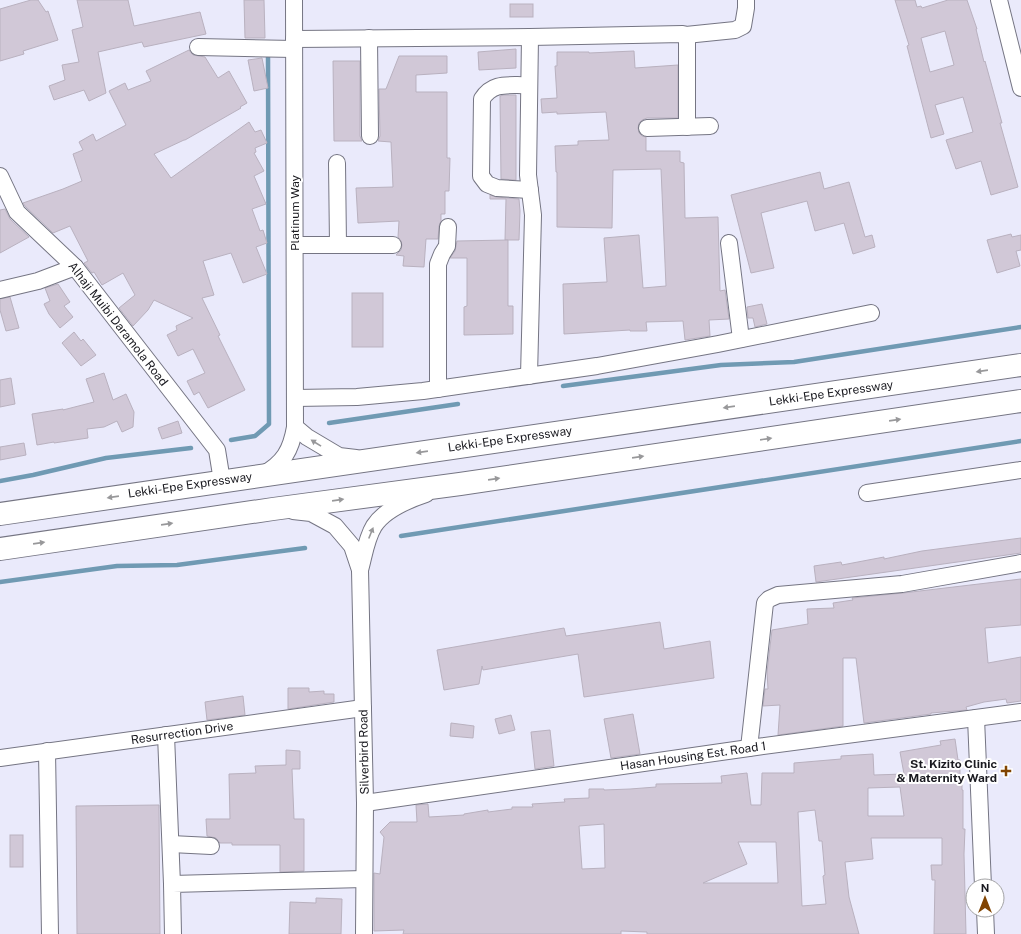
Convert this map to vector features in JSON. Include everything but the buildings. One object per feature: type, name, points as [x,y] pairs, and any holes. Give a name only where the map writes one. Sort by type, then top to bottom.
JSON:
[{"type":"highway","name":"Lekki-Epe Expressway","points":[[0,514],[1021,365]]},
{"type":"highway","points":[[0,549],[273,509],[460,484],[1021,401]]},
{"type":"street","name":"Platinum Way","points":[[262,475],[275,468],[286,454],[293,440],[295,426],[294,0]]},
{"type":"street","points":[[198,47],[294,44],[369,38],[686,35],[735,30],[743,26],[746,0]]},
{"type":"street","points":[[999,0],[1018,63],[1021,88]]},
{"type":"street","points":[[686,35],[687,127]]},
{"type":"street","points":[[529,376],[533,215],[528,174],[530,37]]},
{"type":"street","points":[[369,38],[370,136]]},
{"type":"street","points":[[529,85],[496,86],[486,92],[482,100],[481,176],[487,184],[497,188],[530,190]]},
{"type":"street","points":[[647,128],[710,126]]},
{"type":"street","points":[[337,162],[338,245]]},
{"type":"street","name":"Alhaji Muibi Daramola Road","points":[[0,176],[17,212],[75,267],[217,450],[222,481]]},
{"type":"street","points":[[438,389],[438,264],[447,246],[448,227]]},
{"type":"street","points":[[729,243],[741,339]]},
{"type":"street","points":[[295,245],[392,245]]},
{"type":"street","points":[[0,290],[38,280],[75,267]]},
{"type":"street","points":[[295,398],[357,397],[438,389],[597,366],[871,313]]},
{"type":"street","points":[[295,426],[307,437],[339,456],[366,460]]},
{"type":"street","points":[[867,493],[1021,470]]},
{"type":"street","points":[[360,570],[366,547],[374,526],[386,513],[423,495],[460,484]]},
{"type":"street","points":[[273,509],[311,513],[335,526],[352,546],[360,570]]},
{"type":"street","points":[[749,748],[765,603],[769,599],[778,595],[902,584],[1021,563]]},
{"type":"street","name":"Silverbird Road","points":[[360,570],[365,803],[364,934]]},
{"type":"street","name":"Resurrection Drive","points":[[0,758],[363,708]]},
{"type":"street","name":"Hasan Housing Est. Road 1","points":[[365,803],[749,748],[1021,712]]},
{"type":"street","points":[[976,718],[983,878]]},
{"type":"street","points":[[166,735],[173,934]]},
{"type":"street","points":[[47,751],[50,934]]},
{"type":"street","points":[[171,844],[211,846]]},
{"type":"street","points":[[172,884],[364,879]]},
{"type":"street","points":[[985,918],[986,934]]},
{"type":"waterway","points":[[231,440],[255,436],[269,424],[268,55]]},
{"type":"waterway","points":[[563,386],[721,365],[794,362],[1021,327]]},
{"type":"waterway","points":[[329,423],[458,404]]},
{"type":"waterway","points":[[401,536],[1021,441]]},
{"type":"waterway","points":[[0,481],[106,458],[191,448]]},
{"type":"waterway","points":[[0,582],[117,566],[177,565],[305,548]]},
{"type":"place","name":"St. Kizito Clinic & Maternity Ward","points":[[1006,771]]}]
